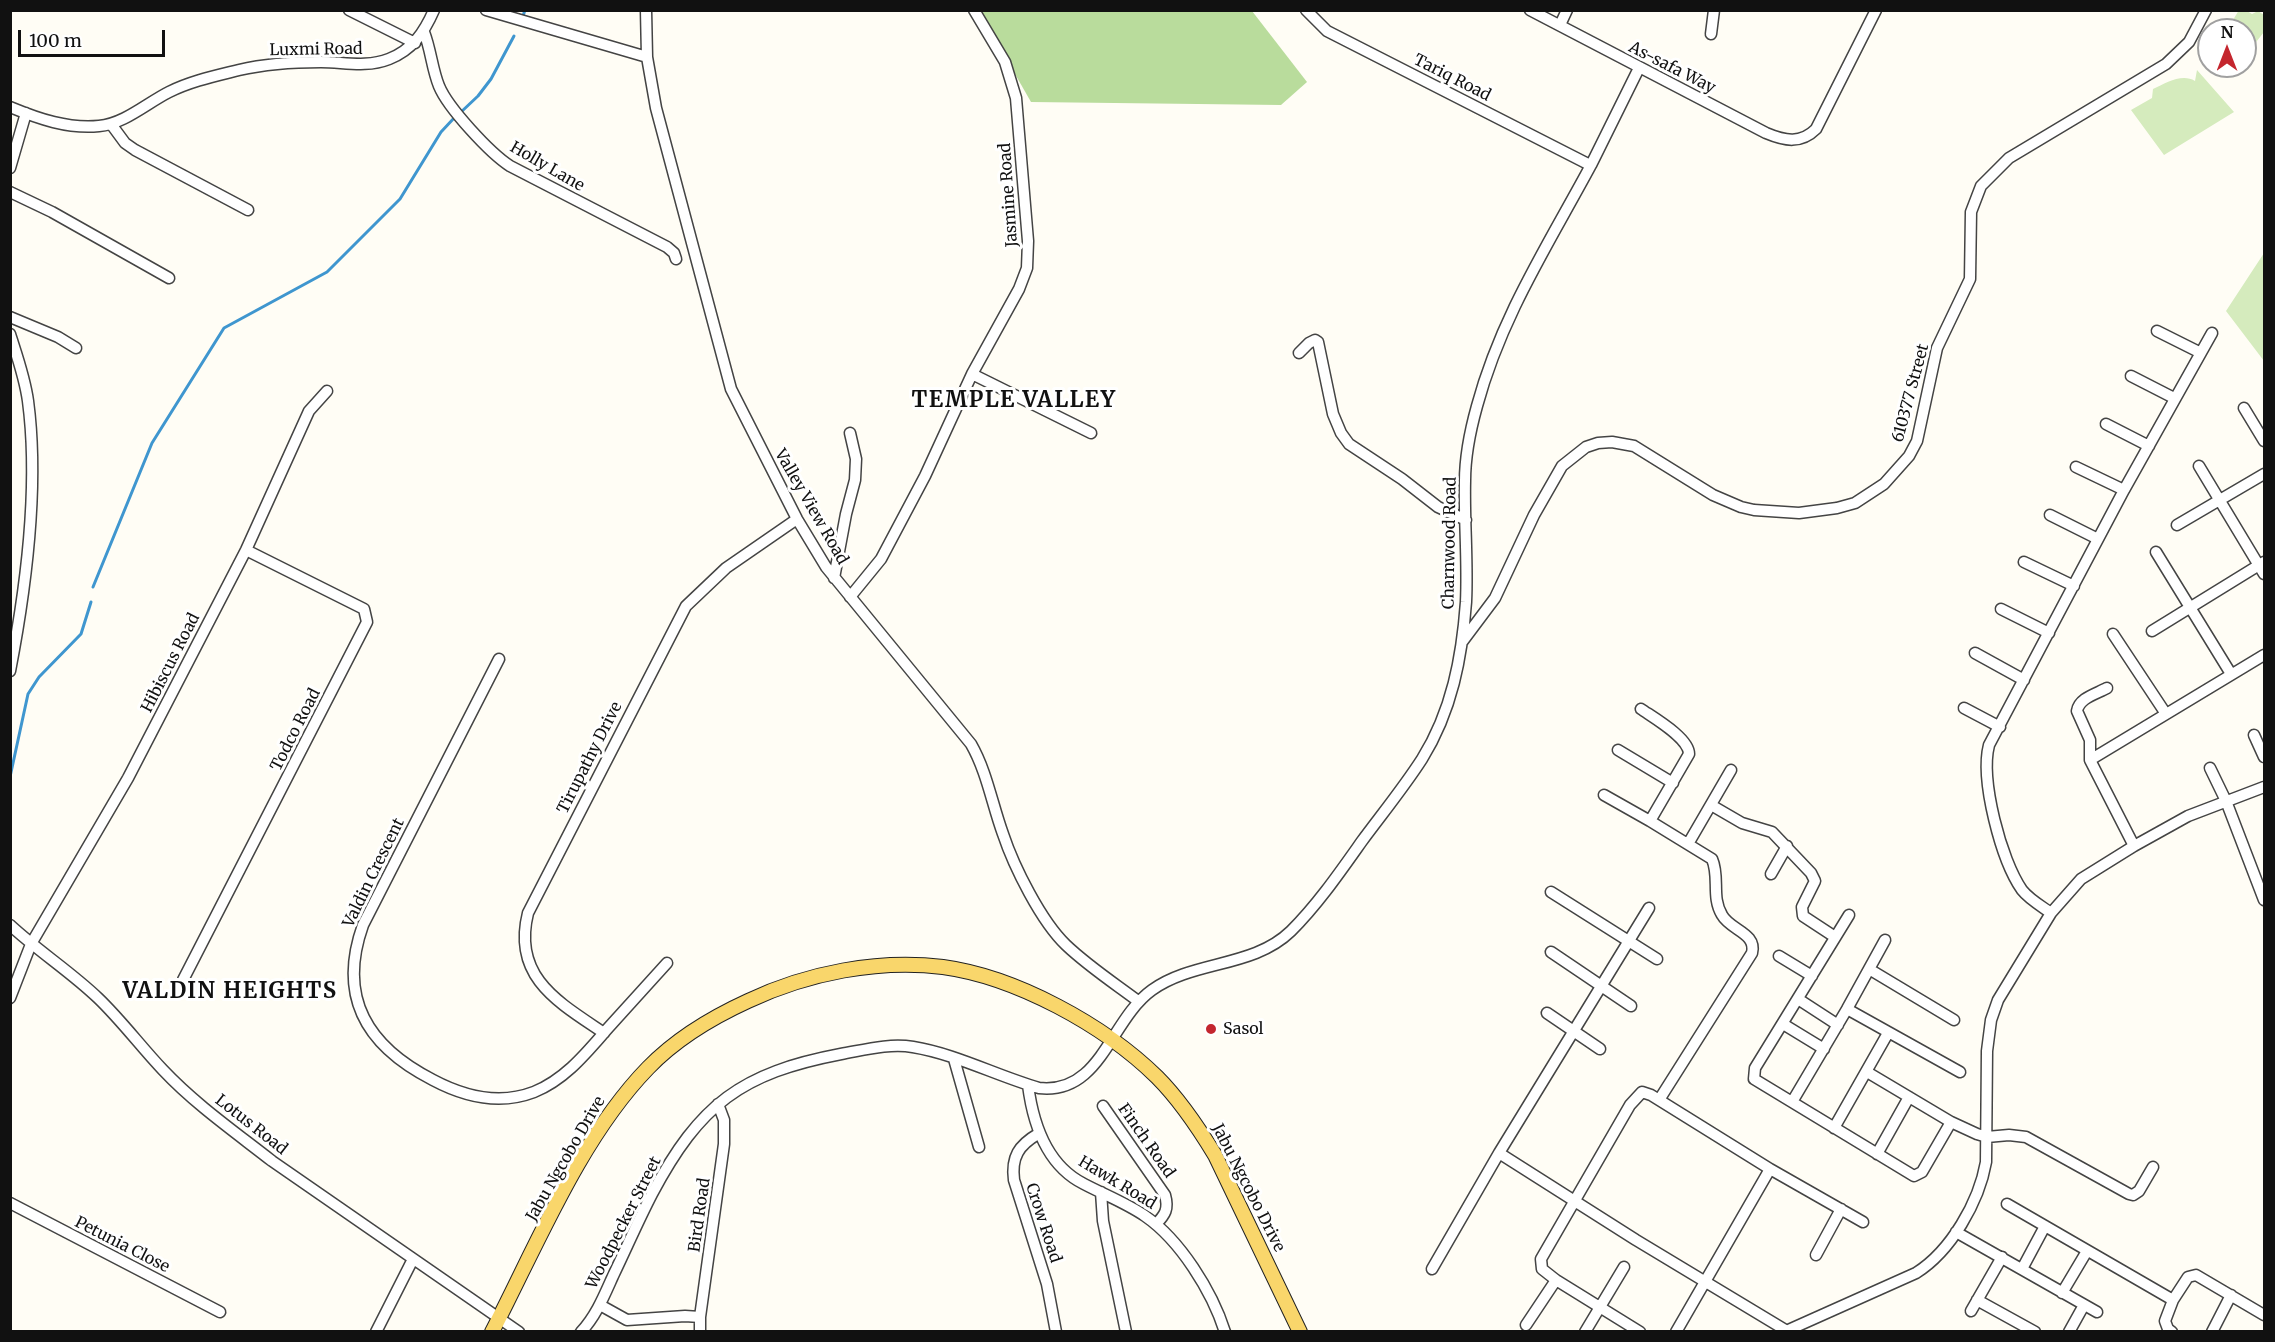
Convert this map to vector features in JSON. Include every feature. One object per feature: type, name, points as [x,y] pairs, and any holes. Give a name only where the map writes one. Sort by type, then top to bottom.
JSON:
[{"type":"main road","name":"Jabu Ngcobo Drive","points":[[492,1332],[568,1184],[598,1131],[623,1094],[650,1065],[708,1022],[764,993],[821,975],[856,969],[915,965],[944,967],[978,974],[1033,994],[1064,1010],[1111,1040],[1156,1077],[1199,1128],[1233,1189],[1300,1332]]},
{"type":"street","points":[[349,10],[415,43]]},
{"type":"street","name":"Luxmi Road","points":[[10,106],[49,121],[75,126],[111,124],[169,92],[193,82],[241,70],[298,62],[362,65],[388,60],[415,43],[424,32],[434,10]]},
{"type":"street","points":[[486,10],[647,57]]},
{"type":"street","name":"Valley View Road","points":[[646,10],[647,57],[668,158],[701,275],[724,369],[744,416],[817,554],[834,578],[971,744],[982,766],[1018,872],[1056,933],[1086,962],[1138,1001]]},
{"type":"street","name":"Jasmine Road","points":[[850,597],[881,559],[925,476],[972,374],[1019,289],[1027,268],[1028,255],[1016,98],[1005,62],[974,10]]},
{"type":"street","name":"Tariq Road","points":[[1306,10],[1326,31],[1590,165]]},
{"type":"street","name":"As-safa Way","points":[[1530,10],[1766,133],[1788,140],[1804,138],[1811,134],[1820,122],[1876,10]]},
{"type":"street","points":[[1560,25],[1567,10]]},
{"type":"street","points":[[1711,34],[1714,10]]},
{"type":"street","name":"610377 Street","points":[[1462,643],[1496,598],[1534,515],[1562,466],[1586,447],[1612,442],[1634,446],[1713,495],[1754,510],[1799,513],[1829,510],[1855,503],[1884,484],[1909,456],[1917,441],[1937,348],[1970,279],[1971,212],[1981,186],[2009,158],[2166,64],[2189,42],[2206,10]]},
{"type":"street","name":"Holly Lane","points":[[424,32],[430,47],[438,83],[447,101],[504,162],[667,247],[674,253],[676,259]]},
{"type":"street","name":"Charnwood Road","points":[[1111,1040],[1138,1001],[1155,988],[1176,978],[1254,955],[1275,945],[1292,930],[1327,890],[1423,758],[1439,727],[1458,675],[1467,571],[1465,480],[1468,439],[1489,367],[1524,284],[1590,165],[1639,68]]},
{"type":"street","points":[[10,168],[26,113]]},
{"type":"street","points":[[111,124],[125,143],[135,150],[248,210]]},
{"type":"street","points":[[10,192],[52,212],[169,278]]},
{"type":"street","points":[[10,317],[58,337],[76,348]]},
{"type":"street","points":[[2157,331],[2199,352]]},
{"type":"street","points":[[2051,913],[2023,891],[2015,878],[1995,818],[1986,763],[1989,745],[2124,490],[2150,446],[2199,352],[2212,333]]},
{"type":"street","points":[[10,334],[27,399],[31,451],[25,568],[10,671]]},
{"type":"street","points":[[1299,353],[1309,343],[1315,340],[1318,342],[1333,414],[1341,433],[1349,444],[1402,478],[1438,507],[1466,520]]},
{"type":"street","points":[[972,374],[1091,433]]},
{"type":"street","points":[[2131,376],[2174,398]]},
{"type":"street","name":"Hibiscus Road","points":[[31,944],[128,778],[246,550],[309,411],[327,390]]},
{"type":"street","points":[[2244,408],[2265,441]]},
{"type":"street","points":[[2106,424],[2150,446]]},
{"type":"street","points":[[834,578],[855,480],[856,459],[850,433]]},
{"type":"street","points":[[2152,631],[2263,567],[2219,501],[2199,466]]},
{"type":"street","points":[[2076,467],[2124,490]]},
{"type":"street","points":[[2177,525],[2265,474]]},
{"type":"street","points":[[2050,515],[2098,539]]},
{"type":"street","name":"Tirupathy Drive","points":[[604,1033],[568,1009],[538,981],[525,954],[524,939],[528,913],[686,606],[726,568],[797,519]]},
{"type":"street","name":"Todco Road","points":[[183,980],[367,622],[364,609],[246,550]]},
{"type":"street","points":[[2156,552],[2232,674]]},
{"type":"street","points":[[2024,562],[2074,586]]},
{"type":"street","points":[[2001,609],[2049,633]]},
{"type":"street","points":[[2113,634],[2166,714]]},
{"type":"street","points":[[1975,653],[2024,680]]},
{"type":"street","points":[[2090,760],[2265,655]]},
{"type":"street","name":"Valdin Crescent","points":[[499,659],[363,925],[354,957],[357,998],[370,1030],[396,1058],[444,1086],[491,1099],[520,1096],[552,1083],[570,1070],[667,963]]},
{"type":"street","points":[[2107,688],[2083,700],[2077,707],[2078,717],[2090,740],[2090,760],[2134,846]]},
{"type":"street","points":[[1964,708],[2000,727]]},
{"type":"street","points":[[1641,709],[1689,747],[1689,754],[1650,821]]},
{"type":"street","points":[[2254,735],[2265,757]]},
{"type":"street","points":[[1618,750],[1673,783]]},
{"type":"street","points":[[2210,768],[2226,801],[2265,900]]},
{"type":"street","points":[[1688,844],[1731,770]]},
{"type":"street","points":[[1500,1153],[1786,1331],[1916,1273],[1931,1264],[1941,1254],[1956,1232],[1983,1178],[1987,1137],[1988,1031],[1994,1009],[2051,913],[2081,879],[2134,846],[2188,816],[2265,787]]},
{"type":"street","points":[[1604,795],[1712,859],[1715,869],[1715,895],[1719,909],[1727,923],[1750,938],[1753,949],[1659,1100]]},
{"type":"street","points":[[1711,806],[1742,824],[1772,832],[1787,846],[1811,873],[1815,881],[1802,907],[1803,916],[1835,937]]},
{"type":"street","points":[[1771,874],[1787,846]]},
{"type":"street","points":[[1551,892],[1658,959]]},
{"type":"street","points":[[1432,1269],[1649,908]]},
{"type":"street","points":[[1849,915],[1755,1068],[1753,1075],[1756,1082],[1910,1175],[1919,1176],[1951,1122]]},
{"type":"street","name":"Lotus Road","points":[[10,925],[96,995],[164,1071],[191,1097],[272,1161],[519,1332]]},
{"type":"street","points":[[1792,1102],[1838,1025],[1884,940]]},
{"type":"street","points":[[10,998],[31,944]]},
{"type":"street","points":[[1551,952],[1631,1006]]},
{"type":"street","points":[[1779,956],[1812,976]]},
{"type":"street","points":[[1869,969],[1954,1020]]},
{"type":"street","points":[[1798,999],[1838,1025]]},
{"type":"street","points":[[1847,1009],[1960,1072]]},
{"type":"street","points":[[1547,1013],[1600,1049]]},
{"type":"street","points":[[1783,1024],[1824,1049]]},
{"type":"street","points":[[1834,1128],[1888,1033]]},
{"type":"street","name":"Woodpecker Street","points":[[581,1332],[600,1305],[663,1175],[687,1137],[718,1104],[742,1086],[783,1068],[839,1055],[901,1046],[926,1050],[1028,1085],[1056,1089],[1073,1084],[1087,1073],[1111,1040]]},
{"type":"street","points":[[954,1059],[979,1147]]},
{"type":"street","points":[[1867,1072],[1951,1122],[1987,1137],[2018,1135],[2026,1137],[2125,1193],[2133,1195],[2139,1191],[2153,1167]]},
{"type":"street","name":"Hawk Road","points":[[1028,1085],[1031,1111],[1038,1134],[1054,1158],[1083,1184],[1133,1208],[1156,1224],[1204,1284],[1216,1306],[1225,1332]]},
{"type":"street","points":[[1640,1332],[1556,1280],[1542,1269],[1540,1259],[1638,1095],[1646,1092],[1770,1169],[1863,1222]]},
{"type":"street","points":[[1877,1154],[1909,1097]]},
{"type":"street","name":"Bird Road","points":[[700,1332],[700,1317],[724,1144],[724,1120],[718,1104]]},
{"type":"street","name":"Finch Road","points":[[1103,1106],[1165,1195],[1167,1210],[1165,1216],[1156,1224]]},
{"type":"street","name":"Crow Road","points":[[1038,1134],[1027,1140],[1016,1153],[1012,1170],[1047,1284],[1056,1332]]},
{"type":"street","points":[[1676,1332],[1770,1169]]},
{"type":"street","points":[[1101,1192],[1103,1221],[1126,1332]]},
{"type":"street","name":"Petunia Close","points":[[10,1203],[220,1312]]},
{"type":"street","points":[[2007,1204],[2173,1300]]},
{"type":"street","points":[[1816,1255],[1841,1209]]},
{"type":"street","points":[[2022,1269],[2045,1226]]},
{"type":"street","points":[[1956,1232],[2097,1312]]},
{"type":"street","points":[[2062,1293],[2087,1251]]},
{"type":"street","points":[[1971,1311],[2002,1257]]},
{"type":"street","points":[[376,1332],[413,1259]]},
{"type":"street","points":[[1585,1332],[1624,1267]]},
{"type":"street","points":[[2172,1332],[2165,1321],[2173,1300],[2186,1279],[2194,1275],[2265,1316]]},
{"type":"street","points":[[1526,1325],[1556,1280]]},
{"type":"street","points":[[2212,1332],[2232,1296]]},
{"type":"street","points":[[1977,1300],[2035,1332]]},
{"type":"street","points":[[600,1305],[627,1320],[700,1317]]},
{"type":"street","points":[[2069,1332],[2084,1305]]},
{"type":"street","points":[[627,1320],[628,1332]]},
{"type":"green space","points":[[2239,10],[2252,14],[2258,11],[2264,15],[2264,32],[2257,41],[2257,18],[2234,18]]},
{"type":"green space","points":[[979,11],[1252,11],[1307,82],[1281,105],[1031,102]]},
{"type":"green space","points":[[2197,70],[2197,78],[2204,78],[2234,112],[2164,155],[2131,110],[2152,98],[2153,89],[2163,84],[2179,78],[2195,81]]},
{"type":"green space","points":[[2264,253],[2264,361],[2226,311]]},
{"type":"waterway","points":[[523,16],[525,10]]},
{"type":"waterway","points":[[460,113],[478,96],[491,79],[514,36]]},
{"type":"waterway","points":[[93,587],[152,443],[224,328],[327,272],[400,199],[441,132],[455,117]]},
{"type":"waterway","points":[[10,777],[28,694],[39,677],[81,634],[91,602]]},
{"type":"place","name":"Sasol","points":[[1211,1029]]},
{"type":"district","name":"TEMPLE VALLEY","points":[[1014,401]]},
{"type":"district","name":"VALDIN HEIGHTS","points":[[230,992]]}]
